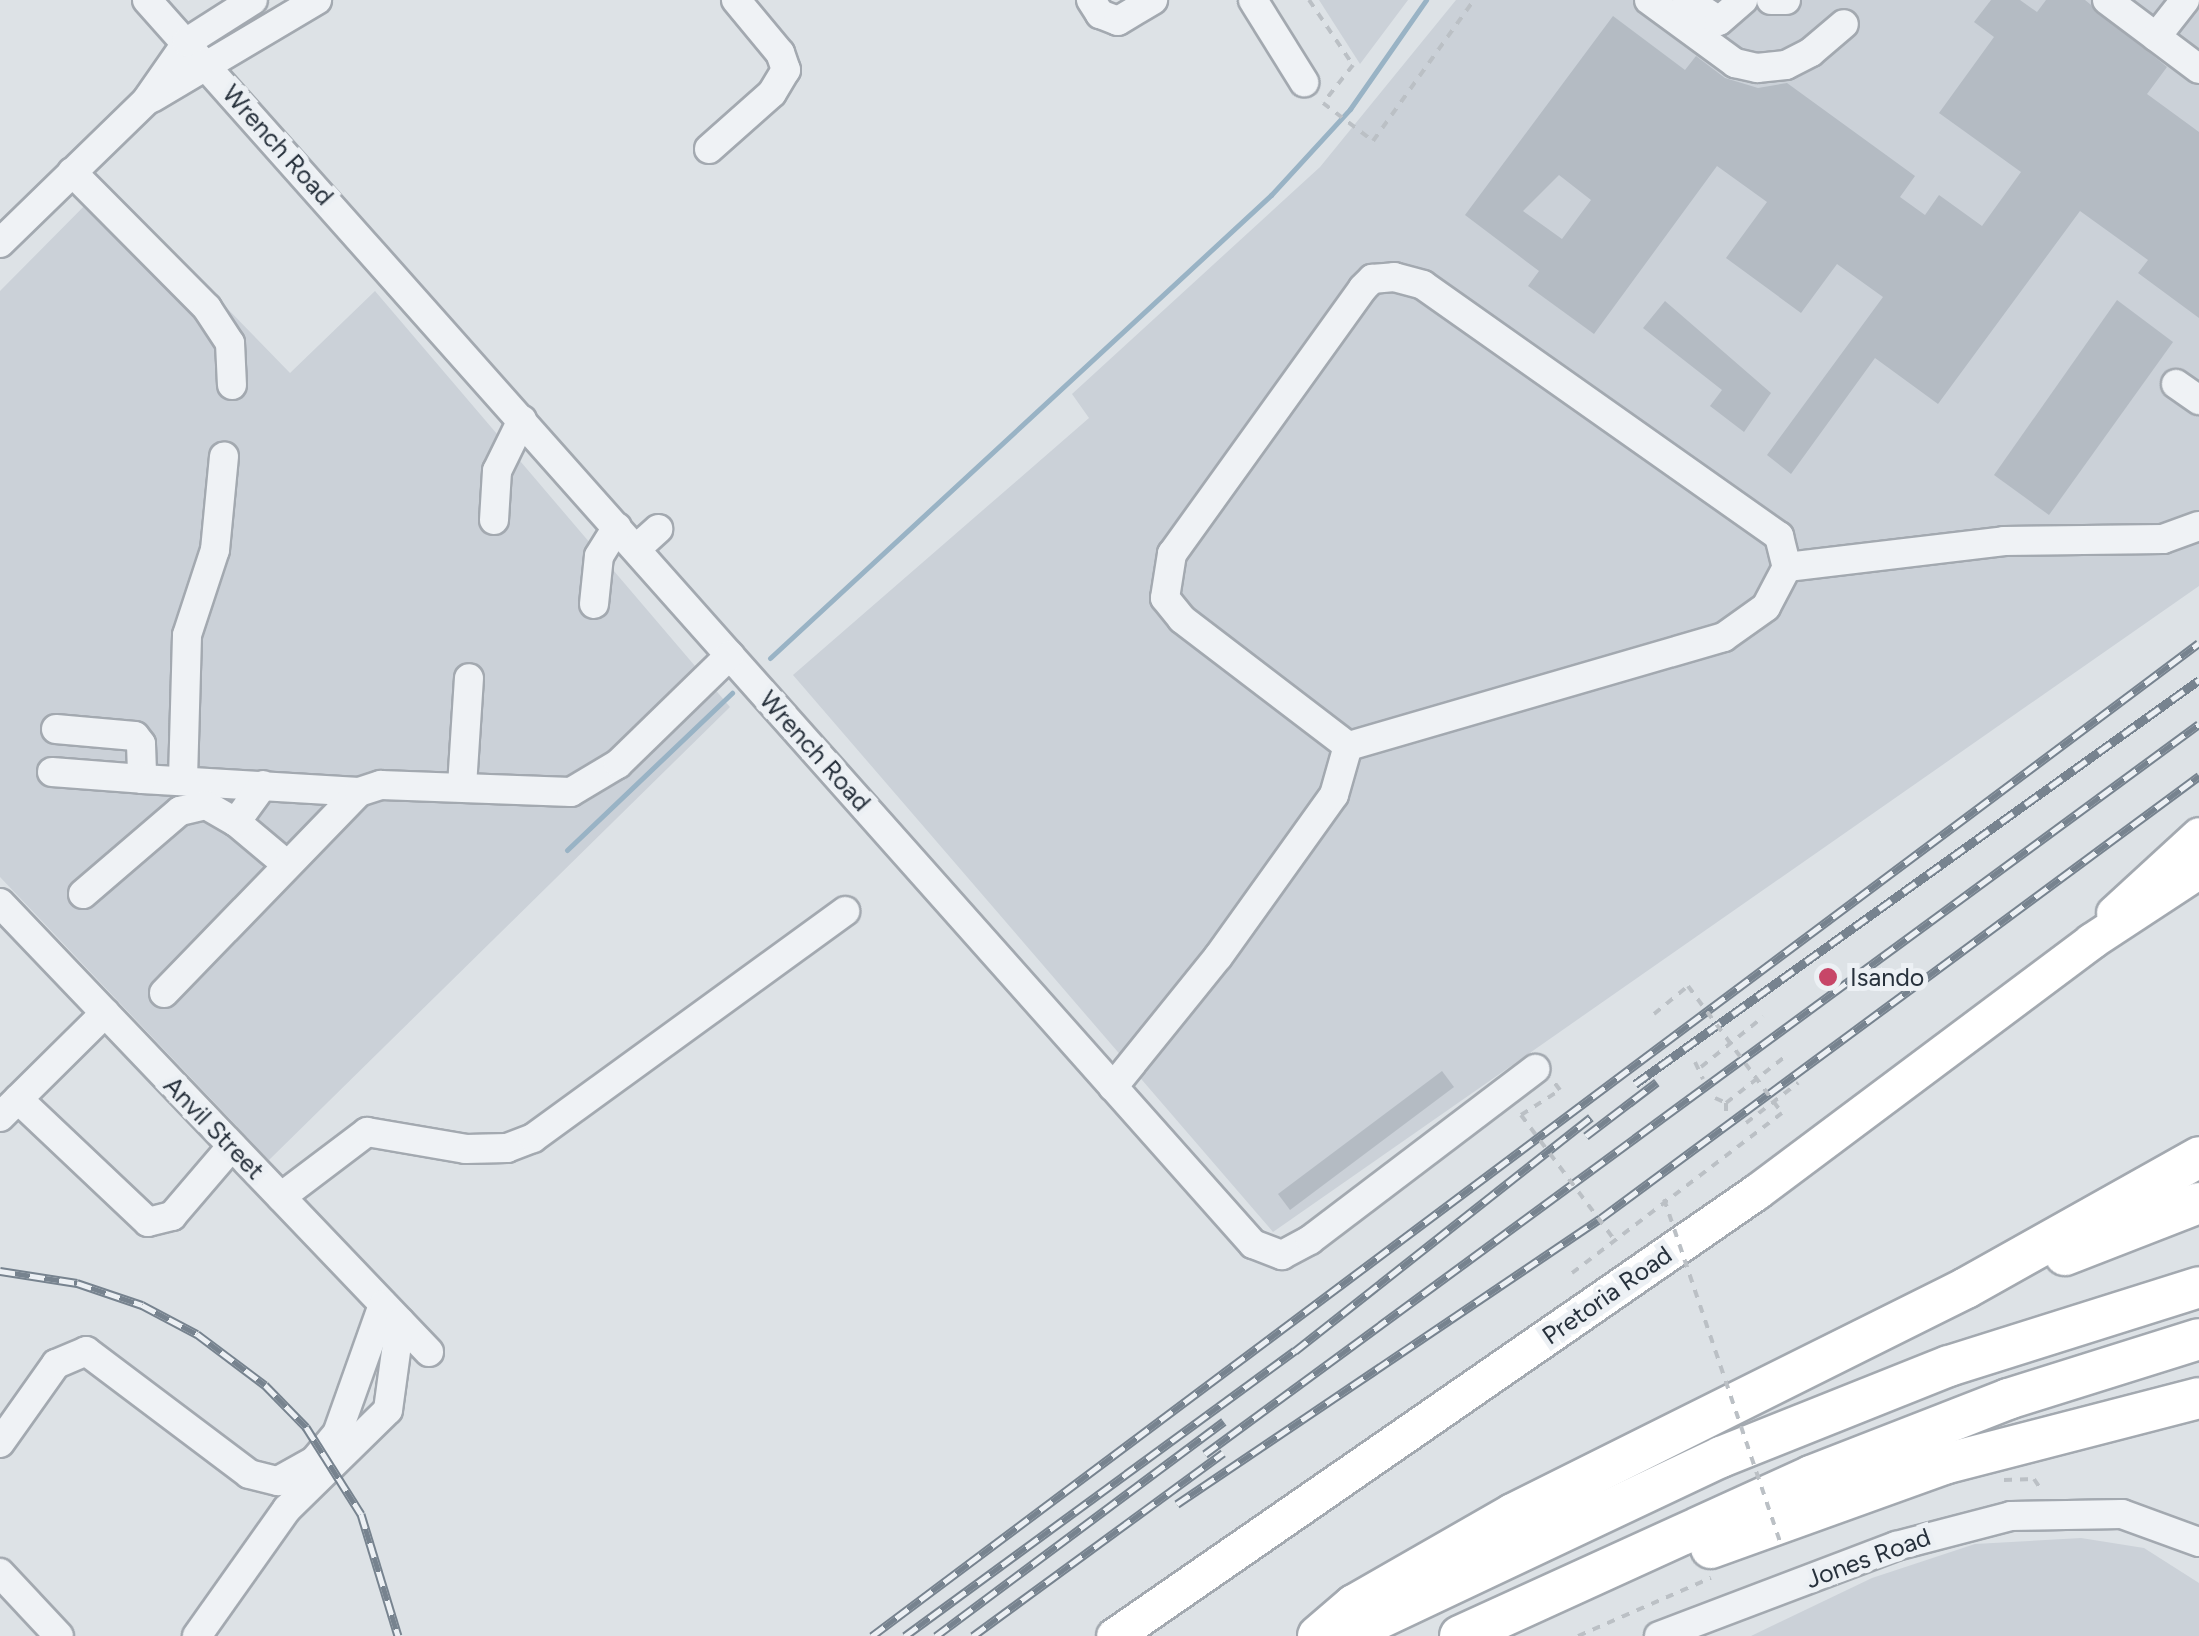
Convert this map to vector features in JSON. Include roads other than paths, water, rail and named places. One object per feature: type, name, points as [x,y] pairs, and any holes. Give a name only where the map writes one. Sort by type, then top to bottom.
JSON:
[{"type":"highway","points":[[1318,1636],[1354,1605],[1513,1514],[1966,1288],[2199,1157]]},
{"type":"highway","points":[[1966,1288],[2199,1204]]},
{"type":"highway","points":[[1340,1636],[1721,1457],[1950,1366],[2199,1287]]},
{"type":"highway","points":[[1460,1636],[1634,1555],[2008,1399],[2199,1340]]},
{"type":"highway","points":[[1634,1555],[1677,1562],[1944,1464],[2199,1398]]},
{"type":"main road","name":"Pretoria Road","points":[[2091,941],[2132,892],[2199,834]]},
{"type":"main road","name":"Pretoria Road","points":[[1114,1636],[1756,1192],[2091,941],[2199,870]]},
{"type":"street","name":"Wrench Road","points":[[147,0],[1254,1244],[1282,1255],[1310,1240],[1535,1069]]},
{"type":"street","points":[[0,243],[146,102],[187,42],[253,0]]},
{"type":"street","points":[[146,102],[317,0]]},
{"type":"street","points":[[709,148],[772,93],[786,70],[780,53],[736,0]]},
{"type":"street","points":[[1091,0],[1100,14],[1118,21],[1152,0]]},
{"type":"street","points":[[1253,0],[1304,82]]},
{"type":"street","points":[[1650,0],[1735,63],[1757,68],[1786,65],[1811,52],[1844,24]]},
{"type":"street","points":[[1687,0],[1719,21],[1743,0]]},
{"type":"street","points":[[1770,0],[1786,0]]},
{"type":"street","points":[[2107,0],[2199,68]]},
{"type":"street","points":[[2156,37],[2188,9]]},
{"type":"street","points":[[72,172],[207,308],[230,343],[232,385]]},
{"type":"street","points":[[1394,277],[1423,286],[1779,536],[1787,567],[1773,598],[1743,629],[1348,746],[1165,598],[1172,554],[1372,279],[1394,277]]},
{"type":"street","points":[[494,520],[497,471],[522,420]]},
{"type":"street","points":[[183,779],[186,635],[215,550],[224,456]]},
{"type":"street","points":[[1787,567],[2004,541],[2163,539],[2199,526]]},
{"type":"street","points":[[594,604],[599,556],[616,527]]},
{"type":"street","points":[[636,549],[658,529]]},
{"type":"street","points":[[52,772],[359,792],[381,785],[462,786],[555,795],[596,780],[730,655]]},
{"type":"street","points":[[462,786],[470,678]]},
{"type":"street","points":[[56,729],[135,736],[142,744],[142,779]]},
{"type":"street","points":[[1113,1087],[1218,957],[1334,795],[1348,746]]},
{"type":"street","points":[[236,822],[263,785]]},
{"type":"street","points":[[164,993],[359,792]]},
{"type":"street","points":[[83,894],[180,811],[206,805],[236,822],[286,864]]},
{"type":"street","name":"Anvil Street","points":[[0,903],[428,1352]]},
{"type":"street","points":[[280,1197],[367,1132],[466,1149],[508,1148],[533,1138],[844,911]]},
{"type":"street","points":[[105,1013],[9,1108],[148,1222],[172,1216],[232,1146]]},
{"type":"street","points":[[0,1443],[56,1364],[86,1351],[261,1482],[285,1479],[314,1460],[337,1434],[392,1313]]},
{"type":"street","points":[[198,1636],[287,1509],[388,1410],[392,1313]]},
{"type":"street","name":"Jones Road","points":[[1660,1636],[1913,1541],[2049,1511],[2122,1514],[2199,1542]]},
{"type":"street","name":"Jones Road","points":[[2084,1512],[2199,1562]]},
{"type":"street","points":[[0,1574],[59,1636]]},
{"type":"waterway","points":[[770,658],[1271,195],[1350,109],[1426,0]]},
{"type":"waterway","points":[[567,850],[732,693]]},
{"type":"railway","points":[[872,1636],[2199,643]]},
{"type":"railway","points":[[1635,1084],[2199,680]]},
{"type":"railway","points":[[1205,1454],[2199,724]]},
{"type":"railway","points":[[1177,1504],[1601,1218],[2199,776]]},
{"type":"railway","points":[[1586,1136],[1657,1082]]},
{"type":"railway","points":[[905,1636],[1295,1351],[1591,1117]]},
{"type":"railway","points":[[0,1271],[77,1283],[142,1305],[197,1334],[265,1385],[306,1427],[361,1514],[398,1636]]},
{"type":"railway","points":[[936,1636],[1224,1421]]},
{"type":"railway","points":[[973,1636],[1223,1453]]},
{"type":"place","name":"Isando","points":[[1828,977]]}]
